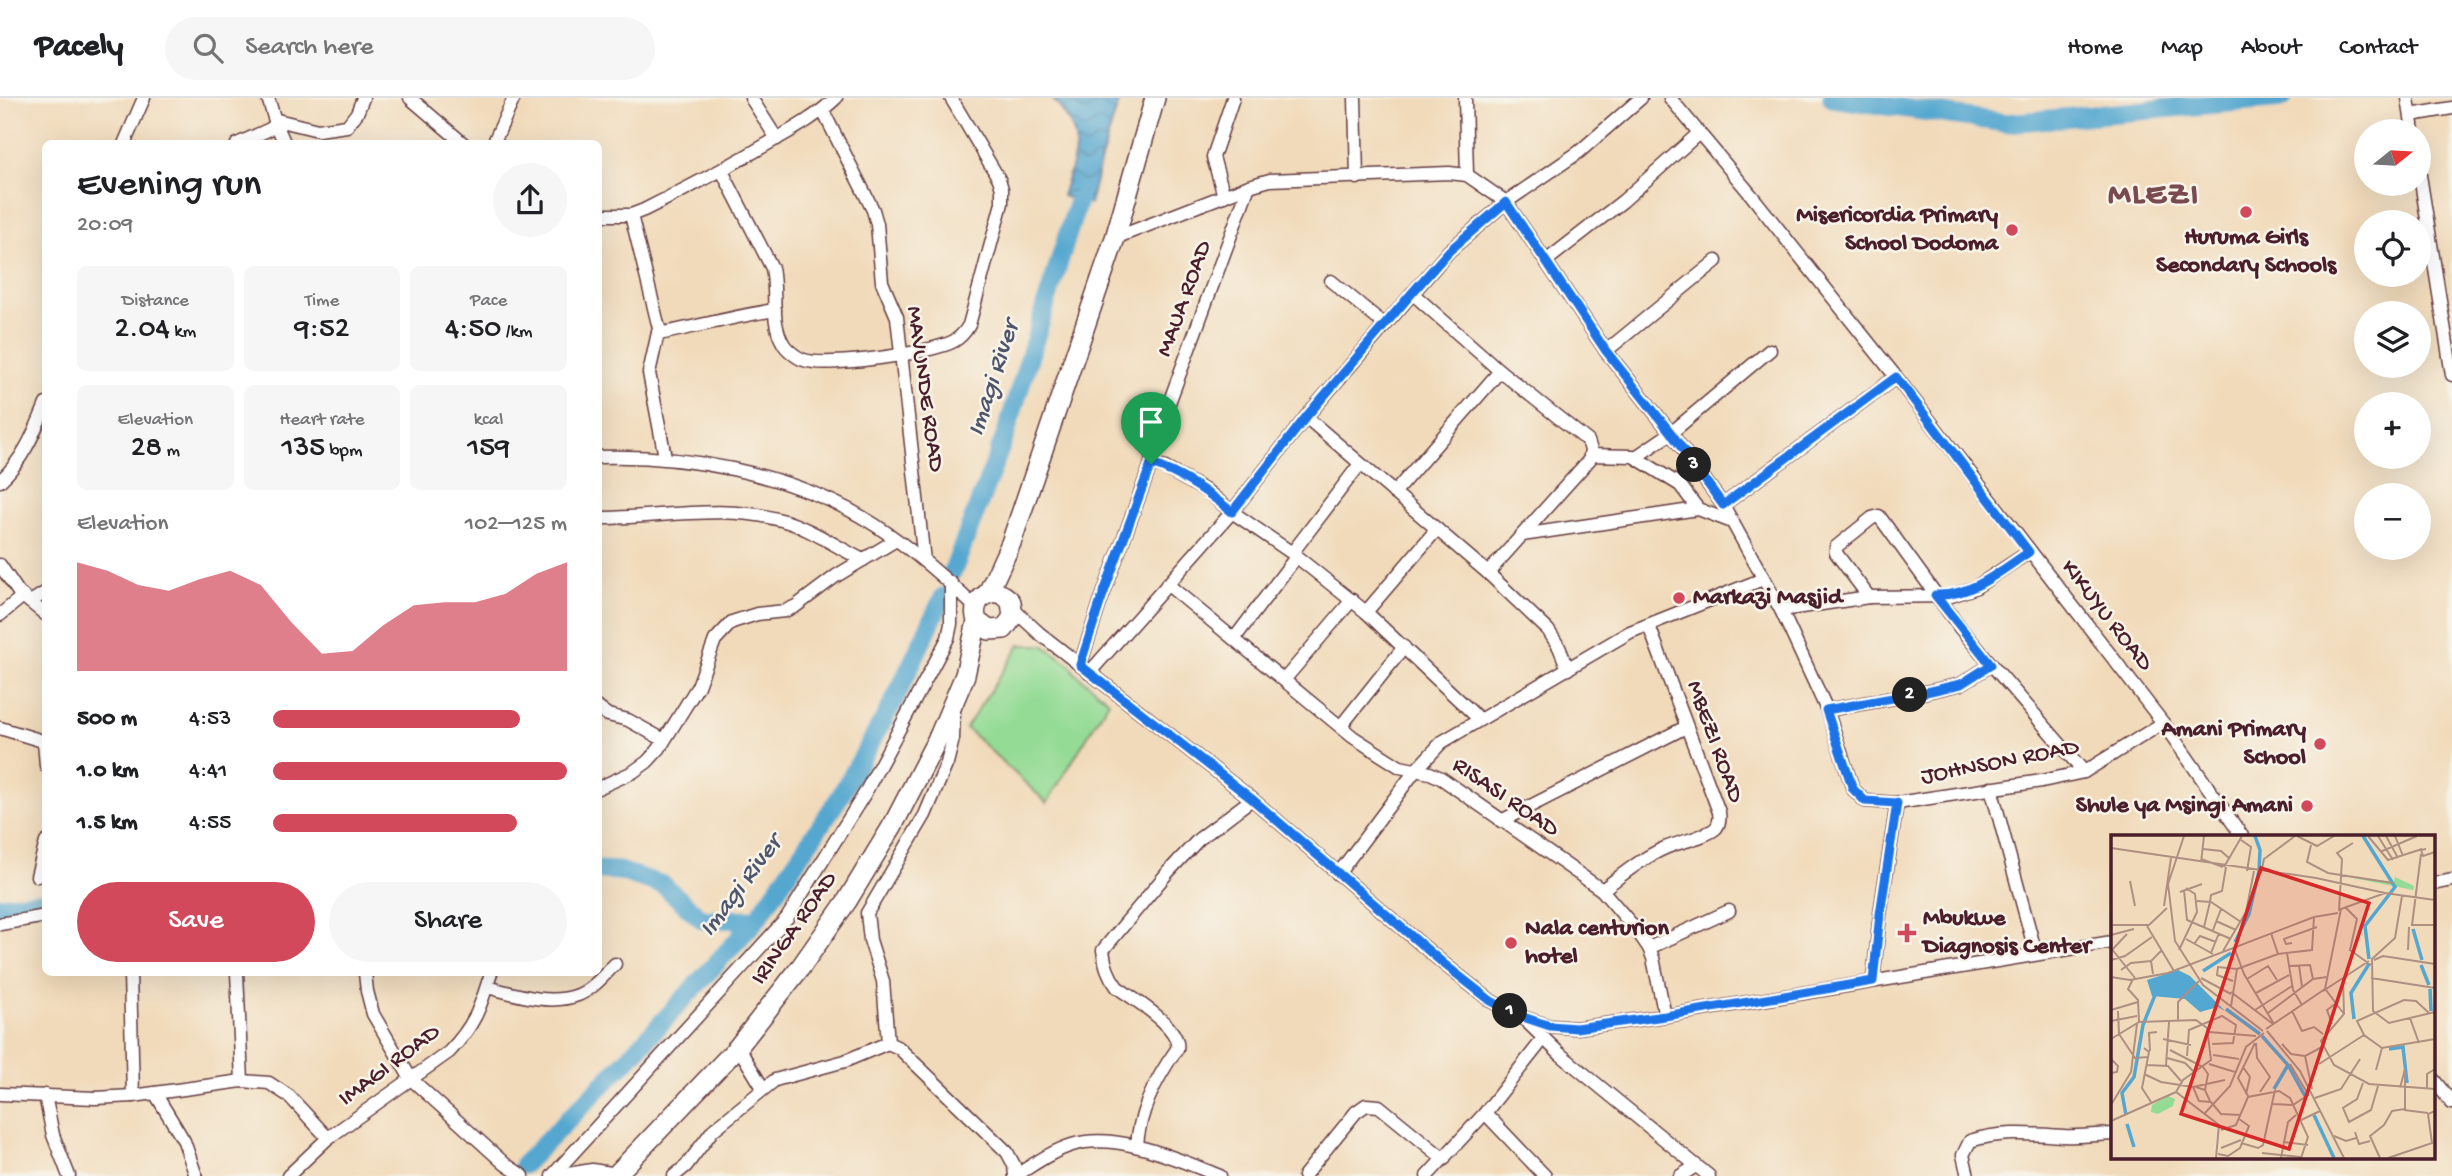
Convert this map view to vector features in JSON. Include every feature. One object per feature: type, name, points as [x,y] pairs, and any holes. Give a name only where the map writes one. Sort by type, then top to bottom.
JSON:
[{"type":"highway","points":[[965,675],[981,604],[1011,543],[1115,237],[1155,98]]},
{"type":"highway","points":[[965,675],[1000,630],[1009,624],[1012,606],[1011,543]]},
{"type":"highway","points":[[981,604],[1001,594],[1012,606]]},
{"type":"highway","points":[[981,604],[982,627],[1000,630]]},
{"type":"highway","name":"IRINGA ROAD","points":[[616,1175],[738,1047],[800,968],[847,901],[892,825],[940,734],[965,675]]},
{"type":"street","points":[[126,140],[144,98]]},
{"type":"street","points":[[268,98],[283,140]]},
{"type":"street","points":[[276,122],[317,130],[346,125],[357,113],[363,98]]},
{"type":"street","points":[[495,140],[514,98]]},
{"type":"street","points":[[751,98],[777,139]]},
{"type":"street","points":[[602,215],[631,215],[722,170],[823,111],[836,98]]},
{"type":"street","points":[[722,170],[772,268],[775,310],[783,344],[804,360],[825,362],[900,355],[947,344],[963,334],[969,325],[1002,203],[999,179],[951,98]]},
{"type":"street","points":[[1355,98],[1357,178]]},
{"type":"street","points":[[1465,98],[1467,175]]},
{"type":"street","points":[[1084,669],[1232,512],[1306,417],[1449,251],[1506,202],[1579,152],[1641,98]]},
{"type":"street","name":"KIKUYU ROAD","points":[[1670,98],[1896,377],[2163,723],[2241,835]]},
{"type":"street","points":[[2408,98],[2412,119]]},
{"type":"street","points":[[412,99],[459,140]]},
{"type":"street","points":[[1224,196],[1213,157],[1229,101]]},
{"type":"street","points":[[2411,115],[2452,108]]},
{"type":"street","name":"MAVUNDE ROAD","points":[[823,111],[873,210],[877,224],[882,282],[897,317],[924,561]]},
{"type":"street","points":[[246,140],[270,129],[276,122]]},
{"type":"street","points":[[1545,261],[1623,201],[1699,132]]},
{"type":"street","points":[[1115,237],[1270,180],[1427,173],[1467,175],[1506,202]]},
{"type":"street","name":"MAUA ROAD","points":[[1084,669],[1100,603],[1151,464],[1155,442],[1249,186]]},
{"type":"street","points":[[2423,196],[2452,375]]},
{"type":"street","name":"JOHNSON ROAD","points":[[1506,202],[1606,351],[1671,433],[1723,505],[1781,610],[1826,710],[1853,789],[1865,801],[1897,803],[2084,772],[2163,723]]},
{"type":"street","points":[[631,215],[657,317],[657,334],[649,373],[665,457]]},
{"type":"street","points":[[1606,351],[1716,261]]},
{"type":"street","points":[[1331,281],[1385,325]]},
{"type":"street","points":[[1412,293],[1500,371],[1588,441],[1590,459],[1488,573]]},
{"type":"street","points":[[657,334],[711,324],[734,316],[775,310]]},
{"type":"street","points":[[1636,457],[1671,433],[1770,350]]},
{"type":"street","points":[[1395,493],[1500,371]]},
{"type":"street","points":[[1723,505],[1896,377]]},
{"type":"street","points":[[0,481],[27,449],[42,413]]},
{"type":"street","points":[[1306,417],[1488,573],[1548,630],[1568,669]]},
{"type":"street","points":[[1590,455],[1636,457],[1680,485],[1699,509]]},
{"type":"street","points":[[602,457],[665,457],[793,486],[863,517],[981,604]]},
{"type":"street","points":[[1151,464],[1165,468],[1208,492],[1352,600],[1479,719]]},
{"type":"street","points":[[1234,639],[1360,464]]},
{"type":"street","points":[[1522,535],[1699,509],[1732,522]]},
{"type":"street","points":[[604,518],[688,513],[769,517],[785,520],[863,560]]},
{"type":"street","points":[[1869,597],[1836,553],[1836,547],[1872,518],[1879,516],[1935,595],[1991,665],[2084,772]]},
{"type":"street","points":[[1366,612],[1437,529]]},
{"type":"street","points":[[602,786],[647,762],[698,686],[715,640],[732,622],[744,617],[785,611],[796,606],[896,540]]},
{"type":"street","points":[[1781,610],[1869,597],[1951,596],[1976,587],[2029,552]]},
{"type":"street","points":[[0,565],[9,580],[42,612]]},
{"type":"street","points":[[1338,874],[1436,747],[1479,719],[1630,632],[1763,579]]},
{"type":"street","points":[[554,1176],[787,918],[864,793],[948,638],[952,612],[951,583]]},
{"type":"street","name":"RISASI ROAD","points":[[1167,584],[1340,726],[1387,760],[1441,778],[1602,890],[1649,948],[1665,1016]]},
{"type":"street","points":[[0,615],[42,593]]},
{"type":"street","points":[[1284,680],[1352,600]]},
{"type":"street","points":[[1012,606],[1039,634],[1252,799],[1481,994],[1520,1016],[1550,1026],[1576,1028],[1665,1016],[2111,942]]},
{"type":"street","name":"MBEZI ROAD","points":[[1602,890],[1648,857],[1717,827],[1720,820],[1649,626]]},
{"type":"street","points":[[1000,630],[1039,634]]},
{"type":"street","points":[[1340,726],[1404,647]]},
{"type":"street","points":[[1826,710],[1961,684],[1991,665]]},
{"type":"street","points":[[888,1043],[883,981],[870,940],[867,913],[925,815],[947,763],[953,739],[954,701]]},
{"type":"street","points":[[602,713],[628,719],[664,740]]},
{"type":"street","points":[[1501,821],[1686,727]]},
{"type":"street","points":[[0,728],[42,740]]},
{"type":"street","points":[[1991,788],[2036,954]]},
{"type":"street","points":[[1137,1146],[1138,1130],[1153,1089],[1179,1043],[1177,1036],[1168,1026],[1118,987],[1105,968],[1102,950],[1199,839],[1252,799]]},
{"type":"street","points":[[1873,981],[1897,803]]},
{"type":"street","points":[[37,876],[42,857]]},
{"type":"street","points":[[2434,884],[2452,880]]},
{"type":"street","points":[[1649,948],[1729,911]]},
{"type":"street","points":[[0,924],[42,917]]},
{"type":"street","points":[[487,986],[552,1000],[577,995],[593,986],[615,964]]},
{"type":"street","points":[[130,976],[133,1096]]},
{"type":"street","points":[[237,976],[243,1081]]},
{"type":"street","points":[[365,976],[373,1014],[411,1079],[505,1164],[523,1176]]},
{"type":"street","name":"IMAGI ROAD","points":[[288,1176],[328,1138],[449,1052],[477,1017],[490,976]]},
{"type":"street","points":[[1520,1016],[1560,1054],[1709,1176]]},
{"type":"street","points":[[1427,1176],[1485,1113],[1544,1038]]},
{"type":"street","points":[[674,1176],[686,1166],[713,1130],[775,1080],[845,1061],[888,1043],[899,1048],[1007,1152],[1014,1166],[1015,1176],[1072,1145],[1089,1142],[1137,1146],[1220,1176]]},
{"type":"street","points":[[738,1047],[763,1088]]},
{"type":"street","points":[[2434,1080],[2452,1103]]},
{"type":"street","points":[[0,1094],[95,1098],[133,1096],[243,1081],[269,1083],[289,1096],[328,1138]]},
{"type":"street","points":[[155,1093],[184,1141],[195,1176]]},
{"type":"street","points":[[45,1095],[53,1135],[69,1176]]},
{"type":"street","points":[[1304,1176],[1356,1112],[1366,1105],[1379,1106],[1444,1159]]},
{"type":"street","points":[[1485,1113],[1545,1176]]},
{"type":"street","points":[[1968,1176],[1963,1155],[1970,1141],[1989,1135],[2021,1132],[2066,1136],[2111,1134]]},
{"type":"street","points":[[1680,1176],[1696,1166]]},
{"type":"street","points":[[554,1176],[592,1170],[616,1175]]},
{"type":"green space","points":[[1020,645],[1043,645],[1070,664],[1075,673],[1109,701],[1047,803],[966,728]]},
{"type":"water","points":[[1052,98],[1120,98],[1090,204],[1062,196],[1074,155],[1074,134]]},
{"type":"waterway","points":[[1832,98],[2006,123],[2283,98]]},
{"type":"waterway","name":"Imagi River","points":[[953,571],[1005,436],[1078,201]]},
{"type":"waterway","name":"Imagi River","points":[[523,1165],[630,1057],[757,919],[839,798],[892,705],[943,597]]},
{"type":"waterway","points":[[602,870],[619,871],[663,885],[703,920],[757,919]]},
{"type":"waterway","points":[[0,906],[42,901]]},
{"type":"place","name":"Huruma Girls Secondary Schools","points":[[2246,212]]},
{"type":"place","name":"Misericordia Primary School Dodoma","points":[[2012,230]]},
{"type":"place","name":"Markazi Masjid","points":[[1679,598]]},
{"type":"place","name":"Amani Primary School","points":[[2320,744]]},
{"type":"place","name":"Shule ya Msingi Amani","points":[[2307,806]]},
{"type":"place","name":"Mbukwe Diagnosis Center","points":[[1907,933]]},
{"type":"place","name":"Nala centurion hotel","points":[[1511,943]]},
{"type":"district","name":"MLEZI","points":[[2154,196]]},
{"type":"route","points":[[1506,202],[1606,351],[1671,433],[1723,505],[1896,377],[2029,552],[1976,587],[1951,596],[1935,595],[1991,665],[1961,684],[1826,710],[1853,789],[1865,801],[1897,803],[1873,981],[1576,1028],[1550,1026],[1520,1016],[1491,1001],[1252,799],[1080,665],[1151,464],[1165,468],[1208,492],[1232,512],[1306,417],[1449,251],[1506,202]]}]
